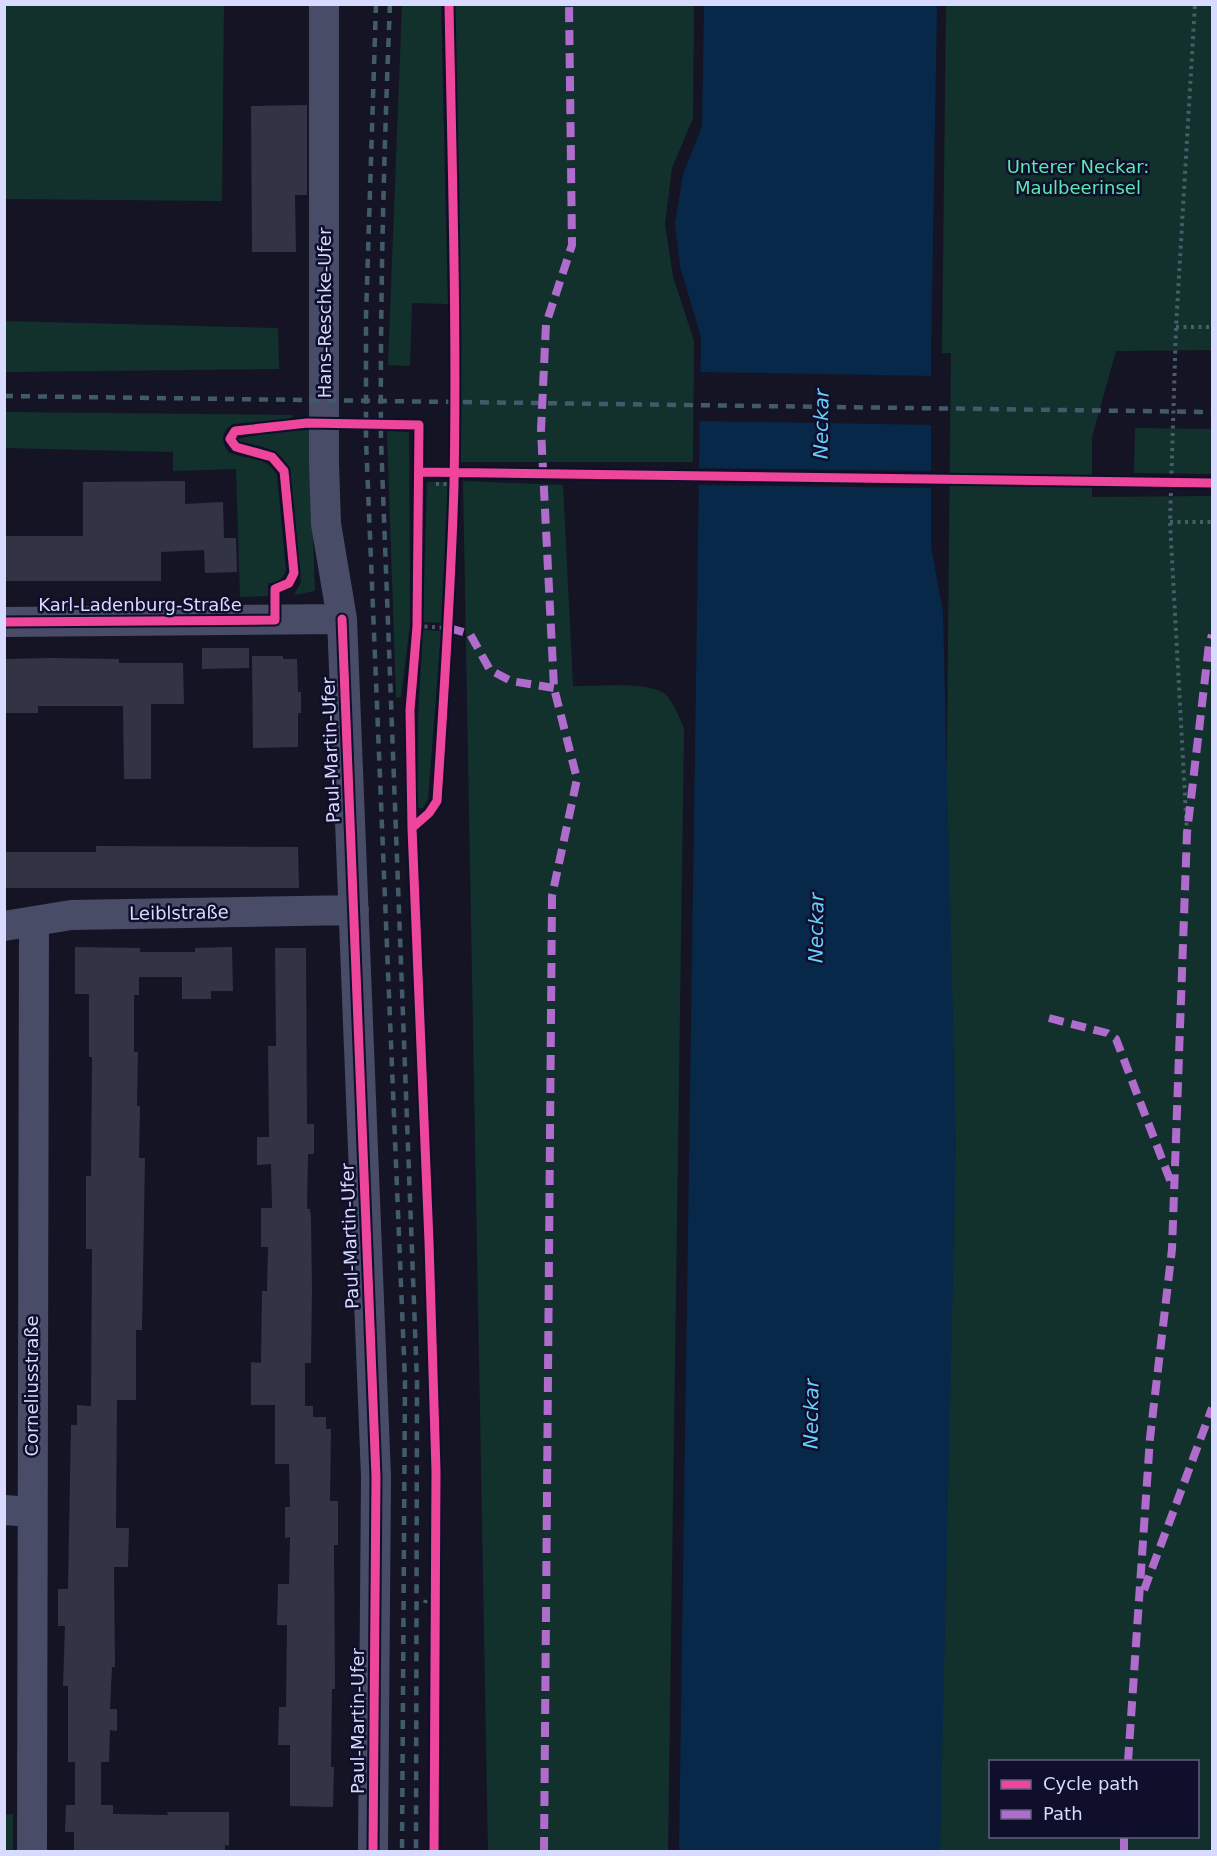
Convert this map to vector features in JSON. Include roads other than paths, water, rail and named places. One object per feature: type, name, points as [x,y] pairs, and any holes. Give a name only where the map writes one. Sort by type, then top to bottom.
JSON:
[{"type":"street","name":"Hans-Reschke-Ufer","points":[[324,4],[324,463],[327,524],[342,620]]},
{"type":"street","name":"Karl-Ladenburg-Straße","points":[[4,622],[342,620]]},
{"type":"street","name":"Paul-Martin-Ufer","points":[[342,620],[376,1477],[373,1851]]},
{"type":"street","name":"Leiblstraße","points":[[4,926],[71,915],[354,910]]},
{"type":"street","name":"Corneliusstraße","points":[[32,1851],[18,1794],[18,1511],[34,921]]},
{"type":"water","name":"Neckar","points":[[704,5],[937,5],[931,357],[931,546],[943,612],[956,1143],[940,1851],[679,1851],[701,337],[680,266],[675,223],[683,175],[702,126]]},
{"type":"railway","points":[[376,4],[366,316],[366,440],[405,1381],[402,1852]]},
{"type":"railway","points":[[390,4],[383,222],[381,440],[417,1382],[416,1852]]},
{"type":"railway","points":[[4,396],[1212,412]]},
{"type":"park label","name":"Unterer Neckar: Maulbeerinsel","points":[[1078,177]]}]
